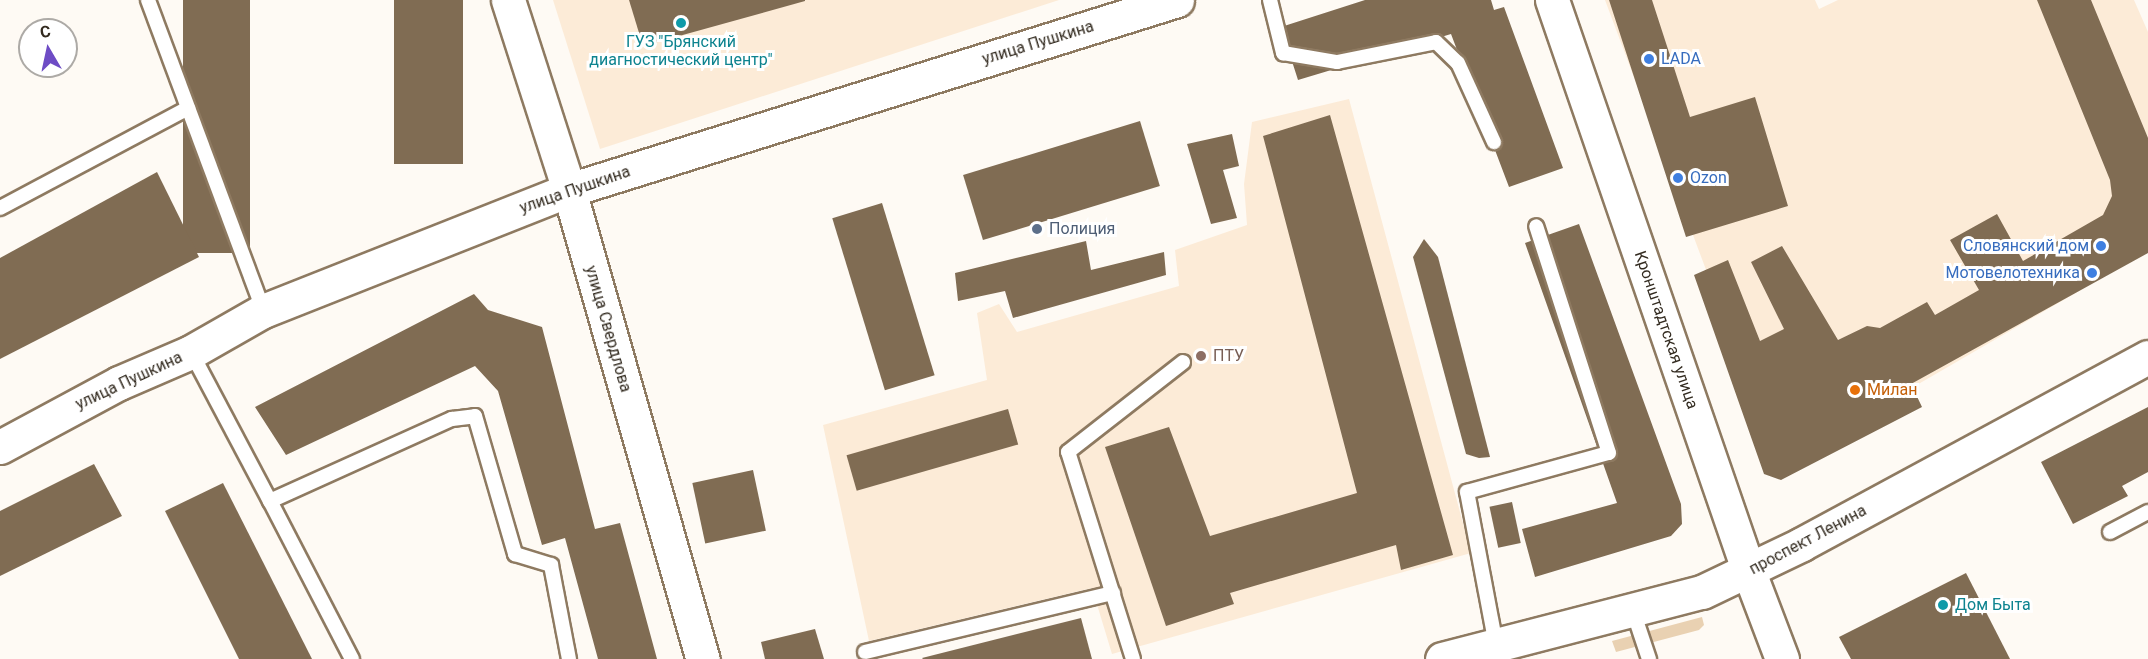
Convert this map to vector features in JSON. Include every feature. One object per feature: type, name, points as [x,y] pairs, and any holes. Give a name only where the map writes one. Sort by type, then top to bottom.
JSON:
[{"type":"main road","name":"улица Свердлова","points":[[508,0],[569,190],[703,659]]},
{"type":"main road","name":"улица Пушкина","points":[[0,445],[119,383],[191,352],[263,311],[569,190],[1177,0]]},
{"type":"main road","name":"Кронштадтская улица","points":[[1552,0],[1749,572],[1782,659]]},
{"type":"main road","name":"проспект Ленина","points":[[1442,659],[1496,647],[1702,592],[1749,572],[2148,357]]},
{"type":"lane","points":[[148,0],[263,311]]},
{"type":"lane","points":[[1270,0],[1283,53],[1337,62],[1436,42],[1458,63],[1494,142]]},
{"type":"lane","points":[[0,208],[188,108]]},
{"type":"lane","points":[[1496,647],[1467,492],[1609,453],[1536,226]]},
{"type":"lane","points":[[191,352],[352,659]]},
{"type":"lane","points":[[1133,659],[1068,452],[1183,362]]},
{"type":"lane","points":[[270,501],[452,418],[475,416],[515,554],[550,565],[569,659]]},
{"type":"lane","points":[[2110,532],[2148,512]]},
{"type":"lane","points":[[866,652],[1113,593]]},
{"type":"lane","points":[[1633,611],[1648,659]]},
{"type":"shaded area","points":[[553,0],[1059,0],[600,149]]},
{"type":"shaded area","points":[[1605,0],[1815,0],[1819,9],[1838,0],[2134,0],[2148,32],[2148,251],[1796,455],[1772,446]]},
{"type":"shaded area","name":"ПТУ","points":[[1349,99],[1471,553],[1112,654],[1092,588],[869,641],[823,425],[987,380],[977,313],[999,304],[1017,332],[1179,286],[1175,250],[1247,225],[1244,184],[1252,122]]},
{"type":"shaded area","points":[[1702,617],[1704,625],[1699,630],[1616,652],[1612,641]]},
{"type":"building","points":[[183,0],[250,0],[250,253],[183,253]]},
{"type":"building","points":[[394,0],[463,0],[463,164],[394,164]]},
{"type":"building","name":"ГУЗ \"Брянский диагностический центр\"","points":[[629,0],[805,0],[805,1],[643,46]]},
{"type":"building","points":[[1365,0],[1491,0],[1494,10],[1504,7],[1563,168],[1509,187],[1451,34],[1298,80],[1281,27]]},
{"type":"building","points":[[1609,0],[1652,0],[1690,117],[1755,97],[1788,206],[1686,237]]},
{"type":"building","points":[[2037,0],[2091,0],[2148,138],[2148,253],[1911,384],[1922,407],[1781,480],[1764,474],[1694,275],[1728,260],[1760,341],[1784,329],[1751,262],[1782,246],[1838,340],[1867,326],[1880,328],[1927,302],[1935,315],[1979,290],[1950,240],[1997,214],[2023,261],[2103,215],[2112,196],[2110,180]]},
{"type":"building","points":[[1330,115],[1453,555],[1401,570],[1396,545],[1230,593],[1234,604],[1166,626],[1105,447],[1169,427],[1210,536],[1357,493],[1263,136]]},
{"type":"building","points":[[1140,121],[1160,186],[983,240],[963,175]]},
{"type":"building","points":[[1232,134],[1239,166],[1223,170],[1237,218],[1211,224],[1187,144]]},
{"type":"building","points":[[157,172],[199,257],[0,359],[0,258]]},
{"type":"building","points":[[882,203],[935,375],[885,390],[832,218]]},
{"type":"building","points":[[1579,224],[1681,504],[1682,524],[1671,536],[1535,577],[1522,529],[1617,503],[1525,243]]},
{"type":"building","points":[[1424,239],[1438,257],[1490,457],[1479,458],[1466,454],[1413,257]]},
{"type":"building","points":[[1086,241],[1091,270],[1164,252],[1166,275],[1013,318],[1005,291],[958,301],[955,273]]},
{"type":"building","points":[[474,294],[488,310],[542,327],[595,529],[620,523],[657,659],[598,659],[565,538],[542,545],[498,391],[475,366],[286,455],[255,407]]},
{"type":"building","points":[[2148,407],[2148,472],[2122,486],[2128,496],[2073,524],[2041,462]]},
{"type":"building","points":[[1008,409],[1018,445],[857,491],[847,455]]},
{"type":"building","points":[[94,464],[122,516],[0,576],[0,511]]},
{"type":"building","points":[[753,470],[766,531],[705,544],[692,483]]},
{"type":"building","points":[[223,483],[312,659],[239,659],[165,511]]},
{"type":"building","points":[[1512,502],[1521,543],[1498,548],[1490,507]]},
{"type":"building","name":"Дом Быта","points":[[1966,573],[2010,659],[1851,659],[1839,637]]},
{"type":"building","points":[[1081,618],[1092,659],[922,658]]},
{"type":"building","points":[[815,629],[824,659],[765,659],[761,642]]},
{"type":"place","name":"ГУЗ \"Брянский диагностический центр\"","points":[[681,23]]},
{"type":"place","name":"LADA","points":[[1649,59]]},
{"type":"place","name":"Ozon","points":[[1678,178]]},
{"type":"place","name":"Полиция","points":[[1037,229]]},
{"type":"place","name":"Словянский дом","points":[[2101,246]]},
{"type":"place","name":"Мотовелотехника","points":[[2092,273]]},
{"type":"place","name":"ПТУ","points":[[1201,356]]},
{"type":"place","name":"Милан","points":[[1855,390]]},
{"type":"place","name":"Дом Быта","points":[[1943,605]]}]
